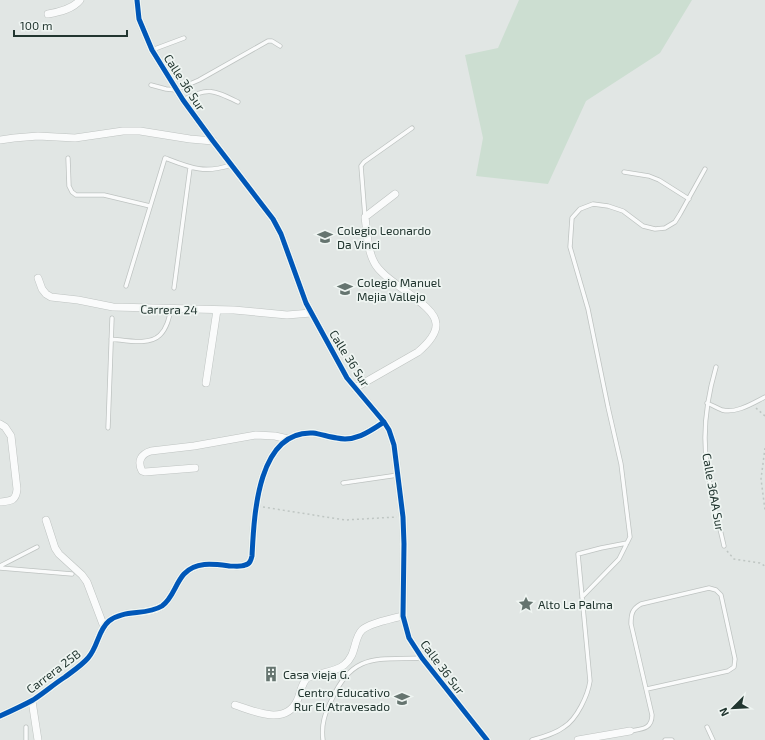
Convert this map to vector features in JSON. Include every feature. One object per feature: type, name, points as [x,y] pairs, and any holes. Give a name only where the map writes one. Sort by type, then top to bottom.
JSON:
[{"type":"street","points":[[48,14],[61,11],[80,0]]},
{"type":"street","name":"Calle 36 Sur","points":[[137,0],[139,19],[152,50],[183,100],[273,218],[281,234],[299,288],[311,313],[347,378],[384,422],[392,437],[398,475],[404,544],[403,616],[409,638],[422,658],[487,740]]},
{"type":"street","points":[[0,140],[38,136],[75,138],[122,131],[140,131],[213,141]]},
{"type":"street","points":[[355,388],[418,352],[425,346],[434,334],[436,323],[430,312],[383,273],[374,263],[365,217],[395,194]]},
{"type":"street","name":"Carrera 24","points":[[38,278],[42,289],[51,297],[78,300],[113,307],[217,310],[287,315],[311,313]]},
{"type":"street","points":[[206,383],[217,310]]},
{"type":"street","points":[[46,520],[51,540],[59,554],[82,575],[87,582],[104,627],[116,617],[160,607],[168,600],[176,589],[180,580],[193,568],[203,565],[239,567],[250,562],[261,482],[269,462],[288,439],[298,434],[312,433],[347,439],[357,438],[368,433],[384,422]]},
{"type":"street","points":[[0,424],[5,427],[11,436],[17,489],[16,496],[13,499],[0,502]]},
{"type":"street","points":[[195,468],[145,472],[140,468],[140,461],[141,456],[151,451],[194,446],[256,435],[275,436],[288,439]]},
{"type":"street","points":[[235,704],[264,714],[285,714],[294,708],[304,681],[307,678],[337,669],[349,660],[362,630],[370,626],[403,616]]},
{"type":"street","name":"Carrera 25B","points":[[0,716],[32,701],[81,665],[89,657],[104,627]]},
{"type":"street","points":[[32,701],[38,740]]},
{"type":"street","points":[[578,740],[630,731]]},
{"type":"lane","points":[[152,50],[184,38]]},
{"type":"lane","points":[[151,85],[176,90],[199,80],[268,41],[272,41],[280,46]]},
{"type":"lane","points":[[183,100],[201,92],[215,91],[238,102]]},
{"type":"lane","points":[[365,217],[361,166],[364,162],[412,128]]},
{"type":"lane","points":[[68,158],[69,186],[72,192],[76,195],[104,195],[150,206]]},
{"type":"lane","points":[[126,286],[165,158],[190,168],[206,170],[232,165]]},
{"type":"lane","points":[[174,288],[190,168]]},
{"type":"lane","points":[[582,598],[619,558],[630,537],[621,464],[588,309],[570,248],[572,218],[580,209],[593,204],[608,206],[622,211],[643,226],[655,229],[665,228],[675,222],[705,169]]},
{"type":"lane","points":[[624,172],[649,176],[659,180],[689,199]]},
{"type":"lane","points":[[111,339],[144,341],[160,335],[167,324],[171,308]]},
{"type":"lane","points":[[108,428],[112,318]]},
{"type":"lane","name":"Calle 36AA Sur","points":[[716,367],[707,403],[706,464],[724,546]]},
{"type":"lane","points":[[707,403],[722,410],[728,411],[735,410],[765,397]]},
{"type":"lane","points":[[343,483],[398,475]]},
{"type":"lane","points":[[532,740],[545,737],[566,726],[577,712],[588,692],[590,681],[578,554],[627,543]]},
{"type":"lane","points":[[0,567],[37,547]]},
{"type":"lane","points":[[0,567],[72,574]]},
{"type":"lane","points":[[630,731],[642,729],[649,726],[652,722],[647,689],[631,624],[631,616],[635,607],[641,604],[709,588],[716,590],[720,595],[735,659],[734,667],[728,672],[647,689]]},
{"type":"lane","points":[[323,740],[322,724],[325,714],[337,687],[351,670],[363,662],[371,660],[422,658]]},
{"type":"lane","points":[[26,727],[26,740]]},
{"type":"lane","points":[[707,728],[713,740]]},
{"type":"lane","points":[[665,740],[672,740]]},
{"type":"path","points":[[752,403],[765,416]]},
{"type":"path","points":[[765,448],[761,478],[765,510]]},
{"type":"path","points":[[257,506],[345,520],[402,517]]},
{"type":"path","points":[[724,546],[734,560],[760,563],[764,565],[765,562]]},
{"type":"green space","points":[[519,0],[692,0],[660,53],[586,101],[548,184],[476,176],[483,138],[465,55],[498,48]]},
{"type":"cycle path","points":[[137,0],[139,19],[152,50],[183,100],[273,219],[281,234],[306,303],[347,378],[389,430],[394,445],[403,517],[403,616],[409,638],[422,658],[487,740]]},
{"type":"cycle path","points":[[0,716],[33,700],[83,663],[91,654],[102,629],[109,621],[121,615],[156,609],[166,603],[181,578],[189,570],[206,564],[243,566],[249,563],[252,556],[254,520],[262,479],[270,460],[280,445],[294,436],[313,433],[334,438],[350,439],[367,433],[384,422]]},
{"type":"place","name":"Colegio Leonardo Da Vinci","points":[[325,237]]},
{"type":"place","name":"Colegio Manuel Mejia Vallejo","points":[[345,289]]},
{"type":"place","name":"Alto La Palma","points":[[526,604]]},
{"type":"place","name":"Casa vieja G.","points":[[271,674]]},
{"type":"place","name":"Centro Educativo Rur El Atravesado","points":[[402,699]]}]
